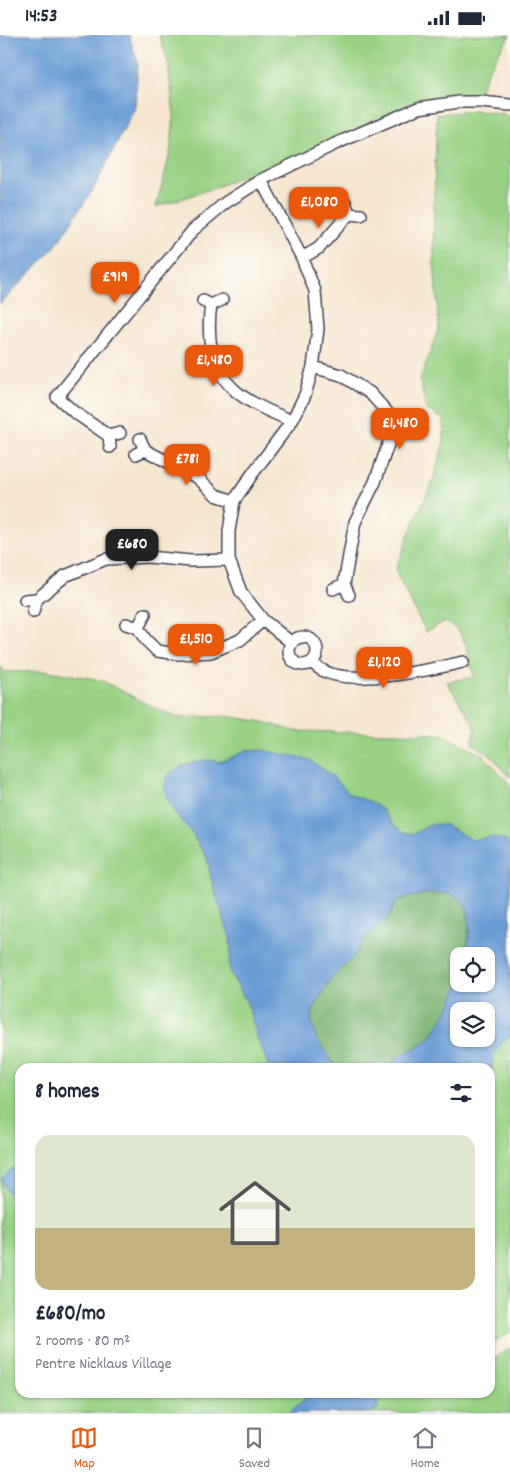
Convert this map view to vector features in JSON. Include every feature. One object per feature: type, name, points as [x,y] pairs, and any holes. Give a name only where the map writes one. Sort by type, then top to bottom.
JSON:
[{"type":"street","points":[[113,439],[74,412],[57,397],[193,230],[225,203],[261,180],[418,108],[474,102],[510,105]]},
{"type":"street","points":[[261,180],[302,258],[315,291],[318,329],[313,367],[305,395],[292,421],[234,501],[229,531],[229,560],[241,592],[263,620],[292,643]]},
{"type":"street","points":[[302,258],[319,248],[355,214],[344,202]]},
{"type":"street","points":[[222,300],[207,303],[212,351],[218,370],[233,390],[259,407],[292,421]]},
{"type":"street","points":[[313,367],[340,375],[370,393],[387,411],[391,436],[375,482],[355,522],[342,589]]},
{"type":"street","points":[[140,439],[141,452],[198,478],[216,495],[234,501]]},
{"type":"street","points":[[25,600],[37,599],[65,576],[106,559],[148,557],[191,561],[229,560]]},
{"type":"street","points":[[34,613],[37,599]]},
{"type":"street","points":[[138,628],[145,614]]},
{"type":"street","points":[[126,624],[138,628],[145,639],[158,651],[179,654],[211,652],[240,640],[263,620]]},
{"type":"street","points":[[299,637],[308,637],[315,642],[318,651],[316,659],[312,663],[304,666],[292,660],[289,651],[292,643],[299,637]]},
{"type":"street","points":[[312,663],[322,670],[336,675],[368,677],[402,674],[463,661]]},
{"type":"green space","points":[[159,35],[510,35],[490,67],[478,94],[420,103],[253,181],[247,176],[242,177],[156,207],[170,154],[174,116],[168,62]]},
{"type":"green space","points":[[476,111],[510,116],[510,778],[491,755],[472,744],[475,726],[447,682],[474,677],[462,636],[457,629],[443,622],[426,632],[398,577],[396,569],[410,531],[433,481],[444,441],[443,419],[426,409],[420,380],[439,327],[434,263],[437,114]]},
{"type":"green space","points":[[0,666],[5,672],[48,671],[101,680],[178,718],[226,716],[264,722],[294,731],[441,734],[484,756],[510,785],[510,1332],[495,1342],[495,1063],[15,1063],[15,1398],[495,1398],[495,1358],[510,1348],[510,1413],[0,1413]]},
{"type":"green space","points":[[433,892],[451,894],[460,899],[468,913],[469,931],[467,947],[450,947],[450,992],[457,992],[450,1002],[448,1010],[428,1041],[394,1059],[390,1063],[333,1063],[315,1037],[311,1019],[313,1011],[330,980],[355,955],[364,939],[388,918],[397,900]]},
{"type":"water","points":[[0,35],[129,35],[138,63],[135,108],[94,188],[55,247],[0,304]]},
{"type":"water","points":[[262,750],[310,760],[334,777],[350,794],[371,802],[382,809],[393,824],[403,832],[414,834],[429,825],[446,825],[472,840],[491,837],[505,840],[510,845],[510,1035],[494,1053],[493,1063],[392,1063],[405,1053],[426,1042],[450,1005],[450,1047],[495,1047],[495,1002],[452,1002],[456,992],[495,992],[495,947],[467,947],[470,927],[465,906],[459,898],[450,894],[440,893],[418,895],[397,900],[388,918],[364,939],[355,955],[330,980],[313,1011],[311,1019],[316,1037],[333,1063],[267,1063],[257,1037],[248,1005],[231,974],[229,965],[231,952],[230,938],[212,882],[207,858],[189,829],[175,813],[166,796],[166,778],[169,774],[184,765],[209,760],[219,762],[246,751]]},
{"type":"water","points":[[15,1168],[15,1204],[2,1181],[2,1178]]},
{"type":"water","points":[[306,1398],[377,1398],[378,1408],[370,1413],[289,1413]]}]
